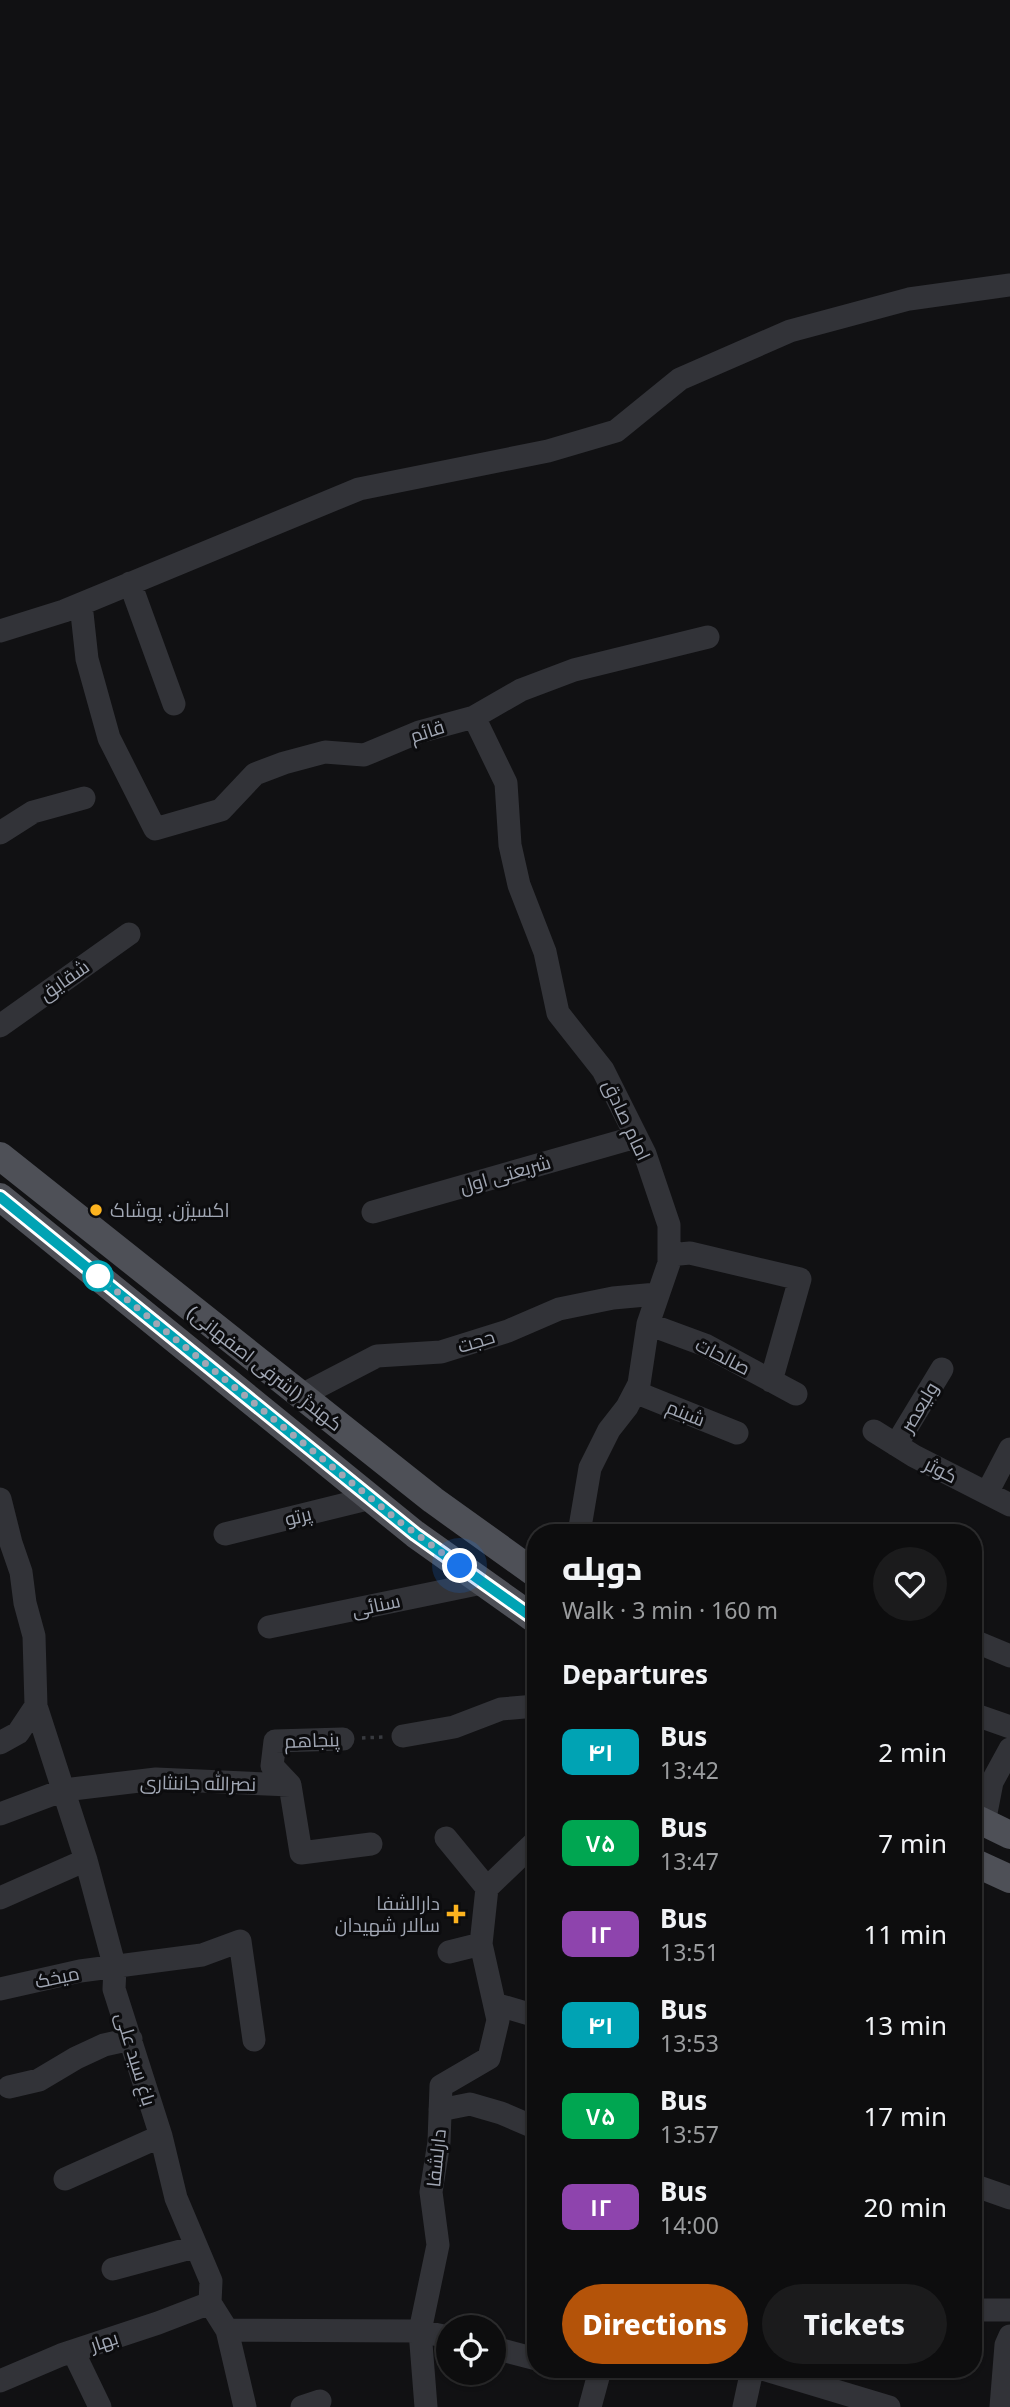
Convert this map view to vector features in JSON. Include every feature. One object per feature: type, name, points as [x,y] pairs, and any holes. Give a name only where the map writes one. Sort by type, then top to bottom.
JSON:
[{"type":"main road","name":"کهندژ (اشرفی اصفهانی)","points":[[0,1156],[433,1500],[527,1568]]},
{"type":"main road","name":"کهندژ (اشرفی اصفهانی)","points":[[0,1197],[371,1498],[527,1614]]},
{"type":"main road","points":[[57,1243],[79,1219]]},
{"type":"main road","points":[[982,1829],[1010,1835]]},
{"type":"main road","points":[[982,1841],[986,1851],[1001,1852],[1010,1849]]},
{"type":"main road","points":[[982,1866],[1010,1879]]},
{"type":"street","points":[[0,631],[81,604],[359,489],[548,451],[616,431],[680,379],[790,331],[909,299],[1010,285]]},
{"type":"street","points":[[130,583],[174,704]]},
{"type":"street","name":"قائم","points":[[81,604],[87,659],[109,738],[155,829],[221,810],[254,774],[284,763],[325,752],[364,755],[419,732],[474,717],[521,691],[574,670],[709,637]]},
{"type":"street","name":"امام صادق","points":[[474,717],[506,783],[510,845],[519,885],[545,952],[558,1013],[603,1070],[636,1136],[669,1225],[669,1263],[649,1324],[639,1384],[590,1468],[581,1524]]},
{"type":"street","points":[[0,833],[33,812],[84,797]]},
{"type":"street","name":"شقایق","points":[[0,1026],[129,934]]},
{"type":"street","name":"شریعتی اول","points":[[373,1212],[636,1136]]},
{"type":"street","points":[[669,1255],[690,1253],[800,1279],[771,1381]]},
{"type":"street","name":"حجت","points":[[300,1396],[377,1356],[441,1352],[508,1331],[559,1309],[613,1297],[657,1294]]},
{"type":"street","name":"صالحات","points":[[649,1324],[705,1345],[796,1394]]},
{"type":"street","name":"ولیعصر","points":[[896,1445],[942,1369]]},
{"type":"street","name":"شبنم","points":[[635,1392],[737,1433]]},
{"type":"street","name":"کوثر","points":[[874,1431],[1010,1505]]},
{"type":"street","points":[[987,1493],[1010,1449]]},
{"type":"street","name":"پرتو","points":[[225,1534],[371,1498]]},
{"type":"street","name":"باغ سید علی","points":[[0,1499],[21,1572],[25,1603],[34,1636],[36,1706],[86,1860],[115,1968],[114,1989],[176,2198],[211,2281],[210,2302],[227,2330],[245,2407]]},
{"type":"street","name":"سنائی","points":[[269,1627],[482,1583]]},
{"type":"street","points":[[982,1644],[1010,1656]]},
{"type":"street","points":[[0,1743],[18,1733],[36,1706]]},
{"type":"street","points":[[403,1736],[454,1727],[501,1709],[527,1707]]},
{"type":"street","points":[[982,1717],[1010,1727]]},
{"type":"street","name":"پنجاهم","points":[[343,1739],[275,1741],[272,1766],[290,1785],[301,1853],[371,1844]]},
{"type":"street","points":[[982,1813],[992,1782],[1009,1755]]},
{"type":"street","name":"نصرالله جاننثاری","points":[[0,1814],[64,1790],[156,1779],[290,1785]]},
{"type":"street","points":[[446,1838],[487,1888],[527,1850]]},
{"type":"street","points":[[0,1898],[86,1860]]},
{"type":"street","name":"دارلشفا","points":[[426,2407],[420,2331],[438,2245],[431,2192],[439,2142],[441,2086],[489,2058],[498,2020],[481,1944],[487,1888]]},
{"type":"street","name":"میخک","points":[[0,1989],[80,1971],[202,1955],[240,1941],[254,2040]]},
{"type":"street","points":[[449,1952],[481,1944]]},
{"type":"street","points":[[495,2004],[527,2013]]},
{"type":"street","points":[[9,2087],[39,2080],[104,2045],[131,2039]]},
{"type":"street","points":[[440,2110],[470,2104],[527,2124]]},
{"type":"street","points":[[65,2179],[160,2137]]},
{"type":"street","points":[[982,2188],[1010,2198]]},
{"type":"street","points":[[113,2269],[195,2247]]},
{"type":"street","name":"بهار","points":[[0,2381],[73,2351],[158,2323],[210,2302]]},
{"type":"street","points":[[982,2309],[1010,2310]]},
{"type":"street","points":[[227,2330],[420,2331],[436,2334]]},
{"type":"street","points":[[1000,2407],[1006,2345],[1010,2336]]},
{"type":"street","points":[[73,2351],[100,2407]]},
{"type":"street","points":[[506,2351],[527,2356]]},
{"type":"street","points":[[594,2378],[594,2406]]},
{"type":"street","points":[[744,2407],[750,2378]]},
{"type":"street","points":[[789,2378],[864,2404],[889,2407]]},
{"type":"path","name":"پنجاهم","points":[[343,1739],[403,1736]]},
{"type":"bus line","name":"۴۱","points":[[0,1197],[415,1534],[527,1614]]},
{"type":"place","name":"اکسیژن. پوشاک","points":[[96,1210]]},
{"type":"place","name":"دارالشفا سالار شهیدان","points":[[456,1914]]},
{"type":"route","points":[[98,1276],[400,1522],[460,1566]]}]
